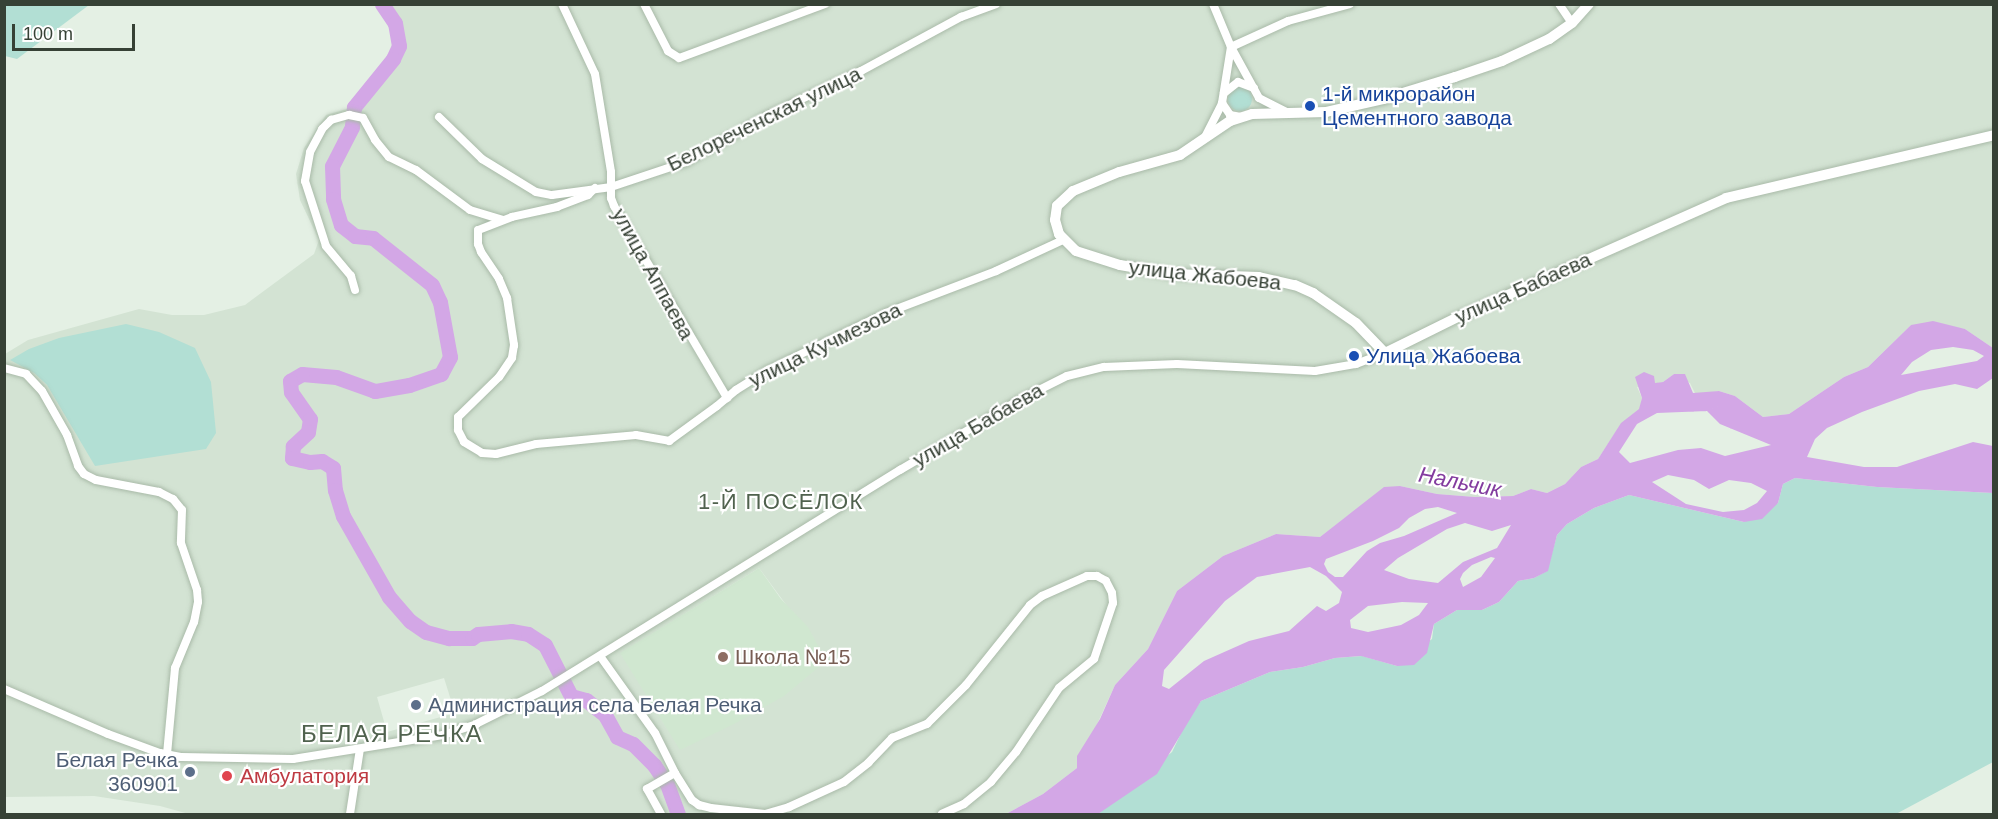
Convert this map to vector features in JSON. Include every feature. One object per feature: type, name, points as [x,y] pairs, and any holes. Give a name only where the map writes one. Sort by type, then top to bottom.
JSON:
[{"type":"street","name":"улица Аппаева","points":[[562,4],[596,74],[614,206],[727,398]]},
{"type":"street","points":[[644,4],[668,51],[679,58],[825,4]]},
{"type":"street","name":"Белореченская улица","points":[[439,117],[482,159],[536,192],[552,195],[611,187],[686,162],[768,115],[870,67],[961,17],[996,4]]},
{"type":"street","points":[[1213,4],[1231,47],[1258,98],[1292,114]]},
{"type":"street","points":[[1231,47],[1288,21],[1350,4]]},
{"type":"street","points":[[1559,4],[1572,23]]},
{"type":"street","points":[[1231,47],[1222,99],[1230,115],[1326,112],[1367,103],[1455,77],[1542,43],[1572,23],[1589,4]]},
{"type":"street","points":[[1205,137],[1229,86],[1238,82],[1254,88]]},
{"type":"street","points":[[1063,240],[1054,215],[1062,199],[1101,179],[1180,155],[1230,121],[1248,115],[1258,98]]},
{"type":"street","points":[[355,290],[351,276],[326,246],[305,181],[310,152],[319,134],[331,120],[349,115],[363,118],[375,140],[389,157],[416,170],[470,210],[502,220]]},
{"type":"street","name":"улица Бабаева","points":[[4,689],[108,734],[167,755],[206,759],[279,760],[360,749],[457,731],[542,691],[910,464],[1021,399],[1074,374],[1104,367],[1177,364],[1315,371],[1356,364],[1385,353],[1468,313],[1726,198],[1994,135]]},
{"type":"street","name":"улица Кучмезова","points":[[595,188],[588,195],[557,207],[502,220],[480,228],[477,237],[481,252],[499,279],[507,298],[514,352],[493,385],[458,417],[457,426],[464,442],[482,453],[496,454],[536,444],[636,435],[669,441],[736,390],[768,370],[886,313],[996,271],[1063,240]]},
{"type":"street","name":"улица Жабоева","points":[[1063,240],[1071,248],[1092,257],[1139,269],[1172,274],[1252,276],[1295,285],[1313,293],[1356,322],[1385,353]]},
{"type":"street","points":[[4,368],[26,374],[36,383],[67,435],[78,466],[87,477],[159,492],[172,499],[182,510],[181,543],[197,590],[198,602],[194,622],[175,668],[167,755]]},
{"type":"street","points":[[600,656],[655,733],[672,774],[692,800],[699,806],[765,814],[781,813],[844,782],[868,763],[892,738],[927,724],[966,685],[1034,601],[1087,576],[1097,576],[1106,581],[1112,592],[1113,603],[1094,659],[1059,688],[992,782],[964,804],[942,814]]},
{"type":"street","points":[[350,814],[360,749]]},
{"type":"street","points":[[661,814],[647,793],[647,789],[672,774]]},
{"type":"shaded area","points":[[5,4],[89,5],[17,59],[5,56]]},
{"type":"shaded area","points":[[382,5],[1993,5],[1993,348],[1965,329],[1911,325],[1868,367],[1844,377],[1789,414],[1763,417],[1735,396],[1719,391],[1696,395],[1690,383],[1674,374],[1663,382],[1637,387],[1642,398],[1640,409],[1621,424],[1598,459],[1581,467],[1565,484],[1547,493],[1531,489],[1513,496],[1475,497],[1437,494],[1400,486],[1350,514],[1320,537],[1276,534],[1223,556],[1177,591],[1148,649],[1115,685],[1077,768],[1043,794],[1006,814],[189,814],[160,806],[94,796],[5,797],[5,354],[28,340],[139,309],[172,315],[204,315],[245,305],[314,254],[319,240],[300,200],[296,174],[304,148],[326,115],[354,107],[393,59],[399,46],[395,23]],"holes":[[[11,360],[206,449],[47,385],[34,373]],[[759,568],[790,610],[621,653]],[[444,678],[455,713],[387,732],[377,697]]]},
{"type":"shaded area","points":[[1240,87],[1245,88],[1251,94],[1251,104],[1245,110],[1240,111],[1235,110],[1229,104],[1228,99],[1229,94],[1235,88]]},
{"type":"shaded area","points":[[1933,321],[1965,329],[1993,348],[1993,378],[1977,389],[1955,384],[1919,391],[1862,412],[1827,428],[1815,439],[1807,457],[1864,467],[1897,467],[1973,442],[1993,446],[1993,493],[1877,487],[1795,478],[1783,484],[1778,503],[1762,519],[1744,522],[1629,495],[1594,508],[1567,524],[1557,535],[1548,571],[1534,578],[1518,581],[1499,602],[1482,610],[1457,610],[1434,624],[1427,653],[1414,665],[1397,666],[1361,656],[1335,658],[1303,667],[1270,672],[1201,701],[1157,774],[1098,814],[1006,814],[1043,794],[1077,768],[1077,756],[1100,719],[1115,685],[1148,649],[1177,591],[1223,556],[1276,534],[1320,537],[1384,487],[1400,486],[1437,494],[1475,497],[1513,496],[1531,489],[1547,493],[1565,484],[1581,467],[1598,459],[1621,423],[1639,409],[1642,398],[1635,377],[1644,372],[1654,376],[1655,383],[1663,382],[1674,374],[1685,374],[1693,393],[1719,391],[1735,396],[1763,417],[1789,414],[1844,377],[1868,367],[1911,325]],"holes":[[[1953,347],[1973,350],[1984,356],[1977,361],[1901,375],[1912,362],[1931,350]],[[1707,411],[1720,424],[1771,445],[1725,456],[1701,448],[1678,450],[1630,463],[1619,452],[1637,424],[1657,413]],[[1668,475],[1694,480],[1709,489],[1729,480],[1751,483],[1767,491],[1757,503],[1744,510],[1723,512],[1686,504],[1652,482]],[[1438,507],[1457,513],[1404,536],[1380,543],[1367,551],[1343,577],[1335,577],[1328,572],[1324,564],[1326,559],[1373,541],[1399,528],[1409,518],[1425,509]],[[1465,523],[1492,531],[1511,525],[1497,548],[1463,562],[1438,583],[1409,579],[1384,570],[1398,558],[1447,529]],[[1491,557],[1495,558],[1481,577],[1463,587],[1460,579],[1472,565]],[[1310,567],[1326,576],[1342,592],[1339,603],[1326,611],[1317,606],[1289,631],[1249,641],[1204,661],[1169,689],[1162,686],[1164,670],[1225,601],[1257,577]],[[1402,602],[1428,603],[1419,615],[1401,625],[1368,632],[1351,628],[1350,620],[1368,606]]]},
{"type":"shaded area","points":[[126,324],[159,332],[195,348],[211,382],[216,433],[206,449],[95,466],[47,385],[34,373],[10,360],[29,349],[59,338]]},
{"type":"shaded area","points":[[1795,478],[1877,487],[1993,493],[1993,762],[1896,814],[1098,814],[1172,752],[1188,719],[1201,701],[1270,672],[1303,667],[1335,658],[1362,656],[1397,666],[1432,639],[1434,624],[1457,610],[1482,610],[1499,602],[1518,581],[1534,578],[1547,571],[1557,535],[1567,524],[1594,508],[1629,495],[1744,522],[1778,503],[1783,484]]},
{"type":"shaded area","name":"Школа №15","points":[[759,568],[781,599],[808,627],[826,661],[784,696],[734,724],[680,750],[620,653]]},
{"type":"waterway","points":[[382,4],[395,23],[399,46],[393,59],[354,107],[352,127],[332,166],[333,199],[341,225],[355,236],[373,238],[432,285],[440,302],[450,357],[441,374],[409,385],[375,391],[336,377],[302,374],[290,381],[291,392],[310,419],[308,432],[293,446],[292,458],[310,462],[322,461],[333,468],[335,490],[343,516],[389,597],[410,621],[426,632],[449,638],[472,638],[478,634],[511,631],[528,634],[545,645],[571,696],[586,700],[605,715],[617,737],[633,744],[654,765],[667,784],[678,814]]},
{"type":"place","name":"1-й микрорайон Цементного завода","points":[[1310,106]]},
{"type":"place","name":"Улица Жабоева","points":[[1354,356]]},
{"type":"place","name":"Школа №15","points":[[723,657]]},
{"type":"place","name":"Администрация села Белая Речка","points":[[416,705]]},
{"type":"place","name":"Белая Речка 360901","points":[[190,772]]},
{"type":"place","name":"Амбулатория","points":[[227,776]]},
{"type":"district","name":"1-Й ПОСЁЛОК","points":[[781,502]]},
{"type":"district","name":"БЕЛАЯ РЕЧКА","points":[[392,734]]},
{"type":"water label","name":"Нальчик","points":[[1460,482]]}]
